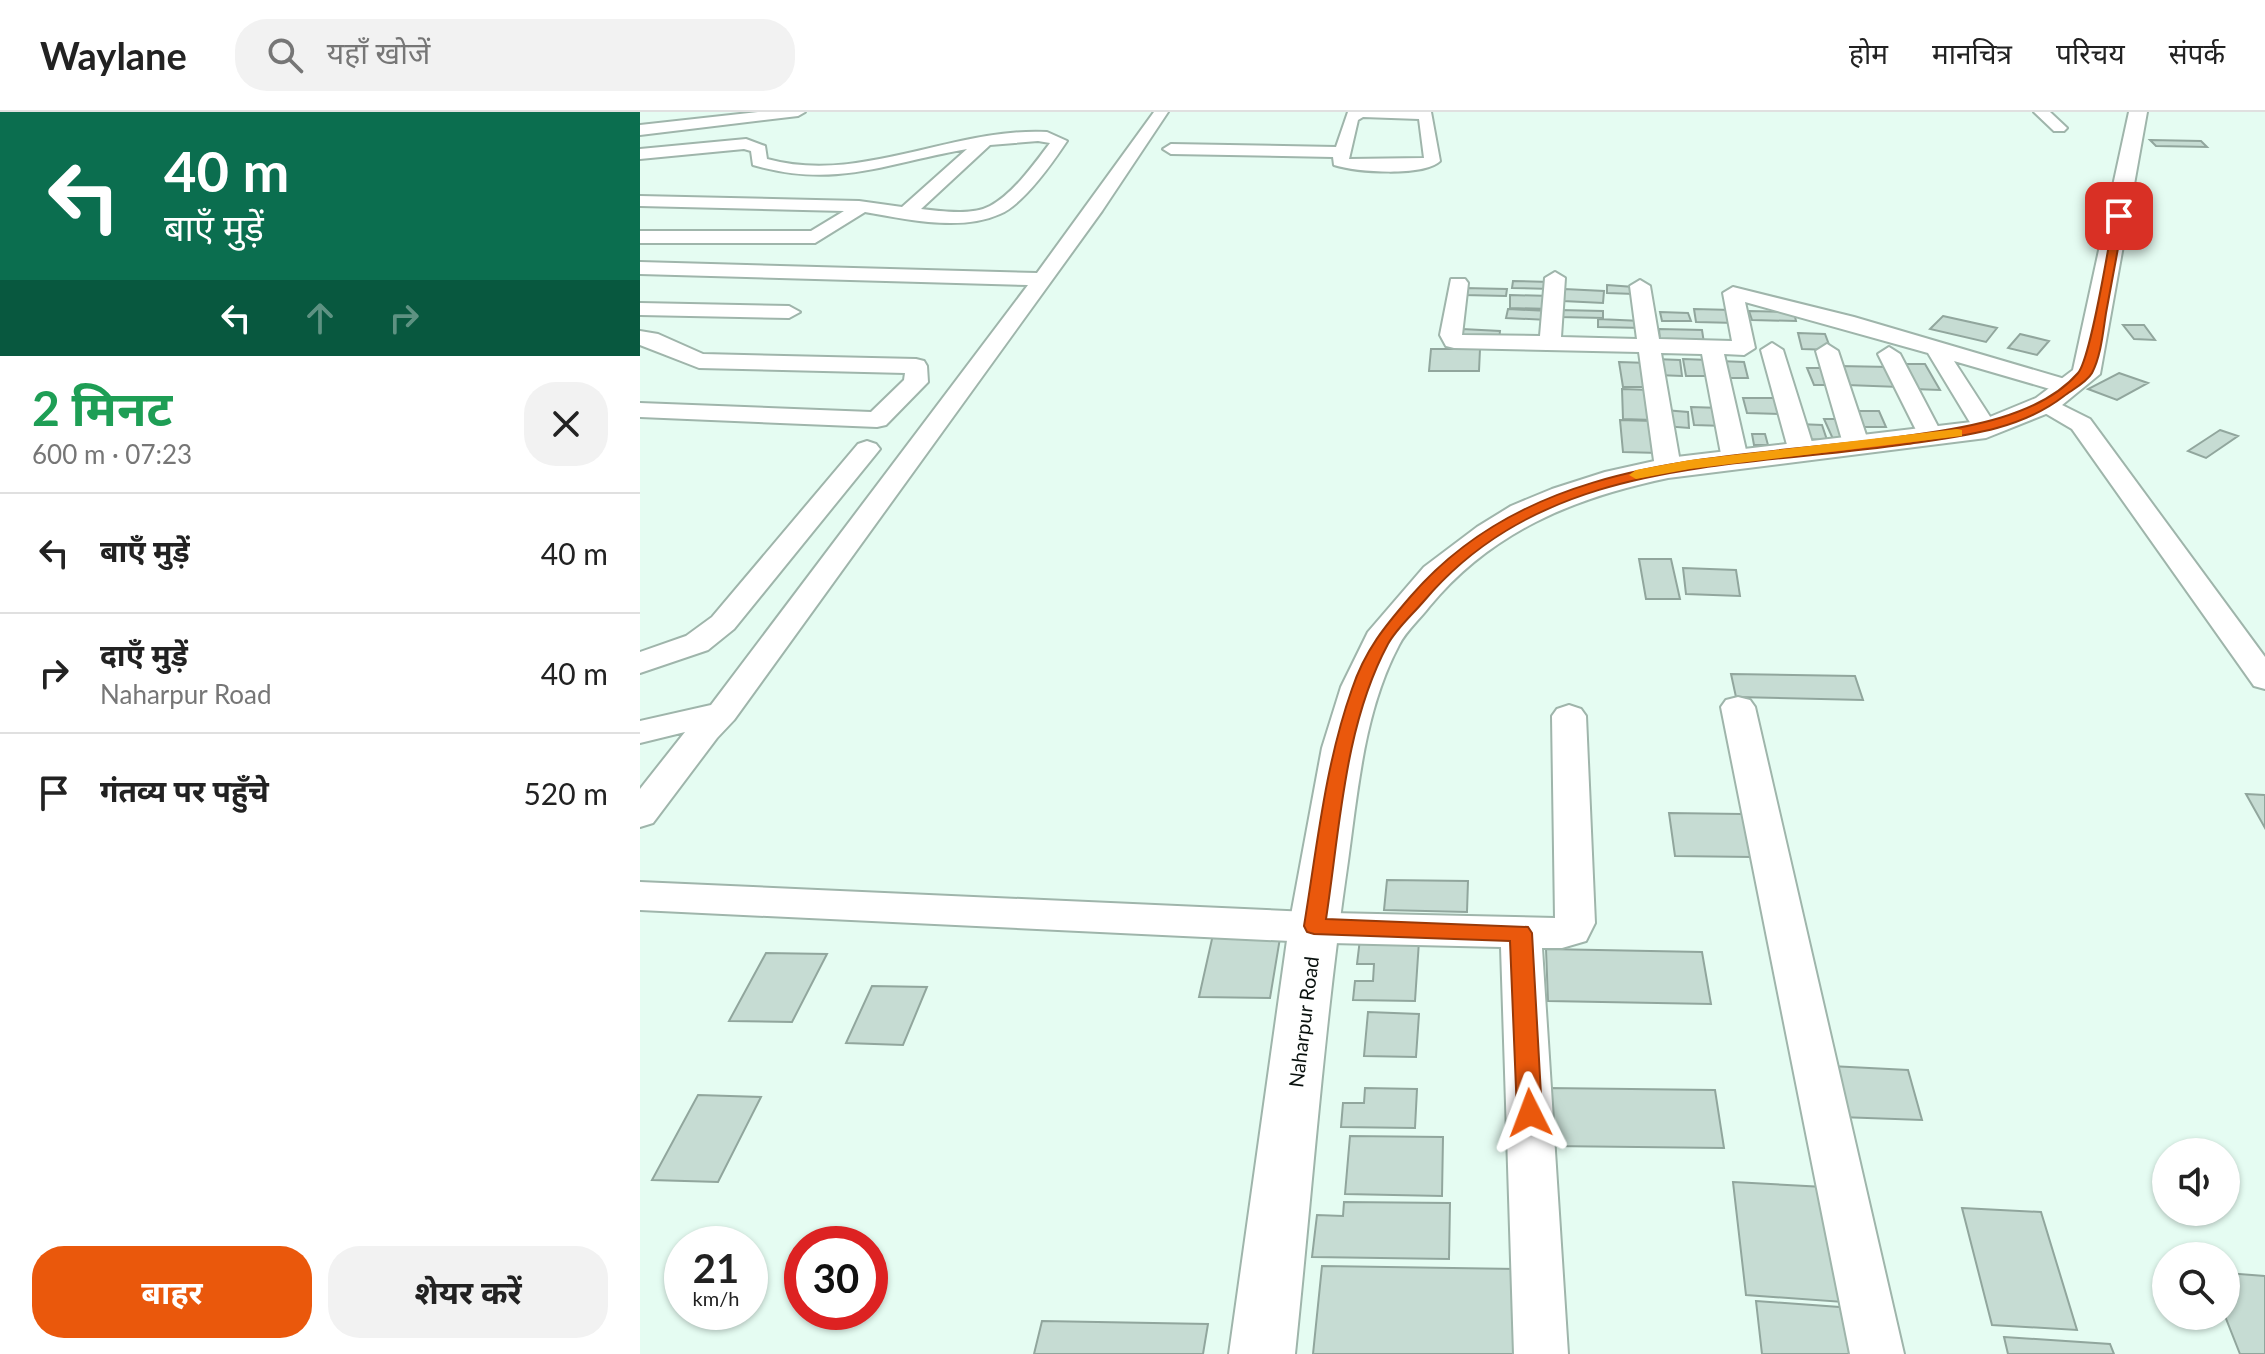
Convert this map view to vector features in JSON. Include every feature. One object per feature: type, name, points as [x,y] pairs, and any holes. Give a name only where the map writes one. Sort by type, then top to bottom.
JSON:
[{"type":"street","points":[[640,117],[649,112]]},
{"type":"street","points":[[640,127],[751,112]]},
{"type":"street","points":[[640,127],[798,112]]},
{"type":"street","points":[[640,814],[705,730],[722,713],[1042,279],[1161,112]]},
{"type":"street","points":[[1410,112],[1426,115],[1432,161],[1421,165],[1351,165],[1340,162],[1351,118],[1356,113],[1410,112]]},
{"type":"street","points":[[2041,112],[2059,128]]},
{"type":"street","name":"Naharpur Road","points":[[1262,1354],[1314,926],[1343,748],[1361,687],[1382,640],[1437,575],[1489,534],[1523,513],[1616,479],[1668,468],[1986,429],[2056,396],[2086,374],[2138,112]]},
{"type":"street","points":[[640,154],[746,144],[759,149],[759,162],[771,167],[820,171],[878,164],[988,138],[1048,137],[1059,141],[994,211],[972,215],[905,214],[859,206],[640,201]]},
{"type":"street","points":[[905,214],[988,138]]},
{"type":"street","points":[[1171,149],[1341,152]]},
{"type":"street","points":[[640,237],[815,237],[847,218],[859,206]]},
{"type":"street","points":[[640,268],[1042,279]]},
{"type":"street","points":[[1550,344],[1555,278]]},
{"type":"street","points":[[1458,283],[1451,335],[1454,341],[1744,348],[1733,293],[1846,322],[2056,396],[2081,424],[2265,679]]},
{"type":"street","points":[[1640,286],[1668,468]]},
{"type":"street","points":[[640,309],[789,312]]},
{"type":"street","points":[[640,338],[650,339],[699,361],[916,366],[916,382],[877,420],[640,410]]},
{"type":"street","points":[[1712,348],[1735,459]]},
{"type":"street","points":[[1772,350],[1802,452]]},
{"type":"street","points":[[1827,351],[1857,447]]},
{"type":"street","points":[[1889,354],[1932,438]]},
{"type":"street","points":[[1938,354],[1986,429]]},
{"type":"street","points":[[640,663],[697,643],[723,623],[867,449]]},
{"type":"street","points":[[1738,707],[1877,1354]]},
{"type":"street","points":[[640,732],[722,713]]},
{"type":"street","points":[[640,896],[876,903],[1314,926],[1562,933],[1572,930],[1575,923],[1569,716]]},
{"type":"street","points":[[1521,933],[1541,1354]]},
{"type":"building","points":[[2150,140],[2201,141],[2207,147],[2156,146]]},
{"type":"building","points":[[1513,281],[1551,282],[1551,289],[1512,288]]},
{"type":"building","points":[[1607,285],[1634,287],[1634,294],[1607,293]]},
{"type":"building","points":[[1465,288],[1507,289],[1506,296],[1464,295]]},
{"type":"building","points":[[1564,289],[1604,291],[1603,303],[1563,301]]},
{"type":"building","points":[[1510,295],[1551,296],[1551,309],[1510,308]]},
{"type":"building","points":[[1508,309],[1549,311],[1548,320],[1506,318]]},
{"type":"building","points":[[1694,309],[1732,310],[1736,323],[1696,322]]},
{"type":"building","points":[[1559,310],[1603,311],[1603,318],[1559,317]]},
{"type":"building","points":[[1749,311],[1794,312],[1796,321],[1752,320]]},
{"type":"building","points":[[1660,312],[1688,313],[1691,321],[1662,321]]},
{"type":"building","points":[[1943,316],[1997,328],[1986,342],[1930,329]]},
{"type":"building","points":[[1598,319],[1641,321],[1642,328],[1598,327]]},
{"type":"building","points":[[2123,325],[2144,325],[2155,340],[2134,339]]},
{"type":"building","points":[[1462,329],[1500,331],[1499,340],[1460,339]]},
{"type":"building","points":[[1659,329],[1702,330],[1704,343],[1660,342]]},
{"type":"building","points":[[1798,333],[1825,334],[1831,350],[1802,349]]},
{"type":"building","points":[[2020,334],[2049,341],[2037,355],[2008,348]]},
{"type":"building","points":[[1431,349],[1480,349],[1479,371],[1429,371]]},
{"type":"building","points":[[1655,359],[1680,360],[1682,376],[1657,375]]},
{"type":"building","points":[[1683,359],[1708,360],[1712,376],[1686,376]]},
{"type":"building","points":[[1719,361],[1744,362],[1748,378],[1723,378]]},
{"type":"building","points":[[1619,362],[1648,363],[1653,387],[1623,387]]},
{"type":"building","points":[[1898,364],[1925,364],[1940,390],[1913,389]]},
{"type":"building","points":[[1839,366],[1890,367],[1899,387],[1847,385]]},
{"type":"building","points":[[1807,368],[1829,368],[1837,385],[1814,385]]},
{"type":"building","points":[[2119,373],[2148,383],[2117,400],[2088,389]]},
{"type":"building","points":[[1622,389],[1651,390],[1653,420],[1623,419]]},
{"type":"building","points":[[1743,398],[1778,398],[1784,414],[1747,413]]},
{"type":"building","points":[[1691,407],[1721,408],[1724,426],[1694,425]]},
{"type":"building","points":[[1664,410],[1688,412],[1689,428],[1664,426]]},
{"type":"building","points":[[1855,411],[1879,411],[1886,427],[1862,427]]},
{"type":"building","points":[[1824,419],[1841,419],[1851,439],[1833,439]]},
{"type":"building","points":[[1620,420],[1653,421],[1658,453],[1623,452]]},
{"type":"building","points":[[1798,424],[1822,425],[1827,440],[1802,439]]},
{"type":"building","points":[[2220,430],[2238,436],[2206,458],[2188,451]]},
{"type":"building","points":[[1752,434],[1765,434],[1768,445],[1754,445]]},
{"type":"building","points":[[1639,559],[1671,559],[1680,599],[1646,599]]},
{"type":"building","points":[[1683,568],[1736,570],[1740,596],[1686,594]]},
{"type":"building","points":[[1731,674],[1855,676],[1863,700],[1736,697]]},
{"type":"building","points":[[2246,794],[2265,795],[2265,828]]},
{"type":"building","points":[[1669,813],[1742,814],[1752,857],[1675,856]]},
{"type":"building","points":[[1387,880],[1468,881],[1467,912],[1384,910]]},
{"type":"building","points":[[1214,930],[1281,932],[1270,998],[1199,997]]},
{"type":"building","points":[[1360,939],[1419,941],[1415,1001],[1353,1000],[1355,981],[1373,981],[1374,964],[1357,964]]},
{"type":"building","points":[[1546,949],[1702,952],[1711,1004],[1548,1001]]},
{"type":"building","points":[[766,953],[827,954],[792,1022],[729,1021]]},
{"type":"building","points":[[872,986],[927,987],[903,1045],[846,1043]]},
{"type":"building","points":[[1368,1012],[1419,1014],[1416,1057],[1364,1056]]},
{"type":"building","points":[[1830,1066],[1908,1070],[1922,1120],[1840,1117]]},
{"type":"building","points":[[1365,1088],[1417,1089],[1415,1128],[1341,1127],[1343,1103],[1364,1103]]},
{"type":"building","points":[[1547,1088],[1715,1090],[1724,1148],[1550,1146]]},
{"type":"building","points":[[698,1095],[761,1097],[718,1182],[652,1180]]},
{"type":"building","points":[[1350,1136],[1443,1137],[1442,1196],[1345,1194]]},
{"type":"building","points":[[1733,1182],[1824,1187],[1843,1302],[1746,1295]]},
{"type":"building","points":[[1344,1202],[1450,1203],[1449,1259],[1312,1257],[1317,1215],[1343,1216]]},
{"type":"building","points":[[1962,1208],[2041,1212],[2077,1330],[1992,1325]]},
{"type":"building","points":[[1322,1266],[1517,1269],[1519,1354],[1313,1354]]},
{"type":"building","points":[[2240,1274],[2265,1276],[2265,1354],[2240,1354],[2231,1330],[2240,1330]]},
{"type":"building","points":[[1756,1301],[1853,1308],[1861,1354],[1762,1354]]},
{"type":"building","points":[[1042,1321],[1208,1324],[1203,1354],[1034,1354]]},
{"type":"building","points":[[2004,1337],[2110,1344],[2114,1354],[2008,1354]]},
{"type":"slow traffic","points":[[1636,475],[1735,459],[1957,433]]},
{"type":"route","points":[[1530,1113],[1521,933],[1314,926],[1343,748],[1361,687],[1382,640],[1437,575],[1489,534],[1523,513],[1564,496],[1616,479],[1668,468],[1986,429],[2046,404],[2086,374],[2119,216]]}]
